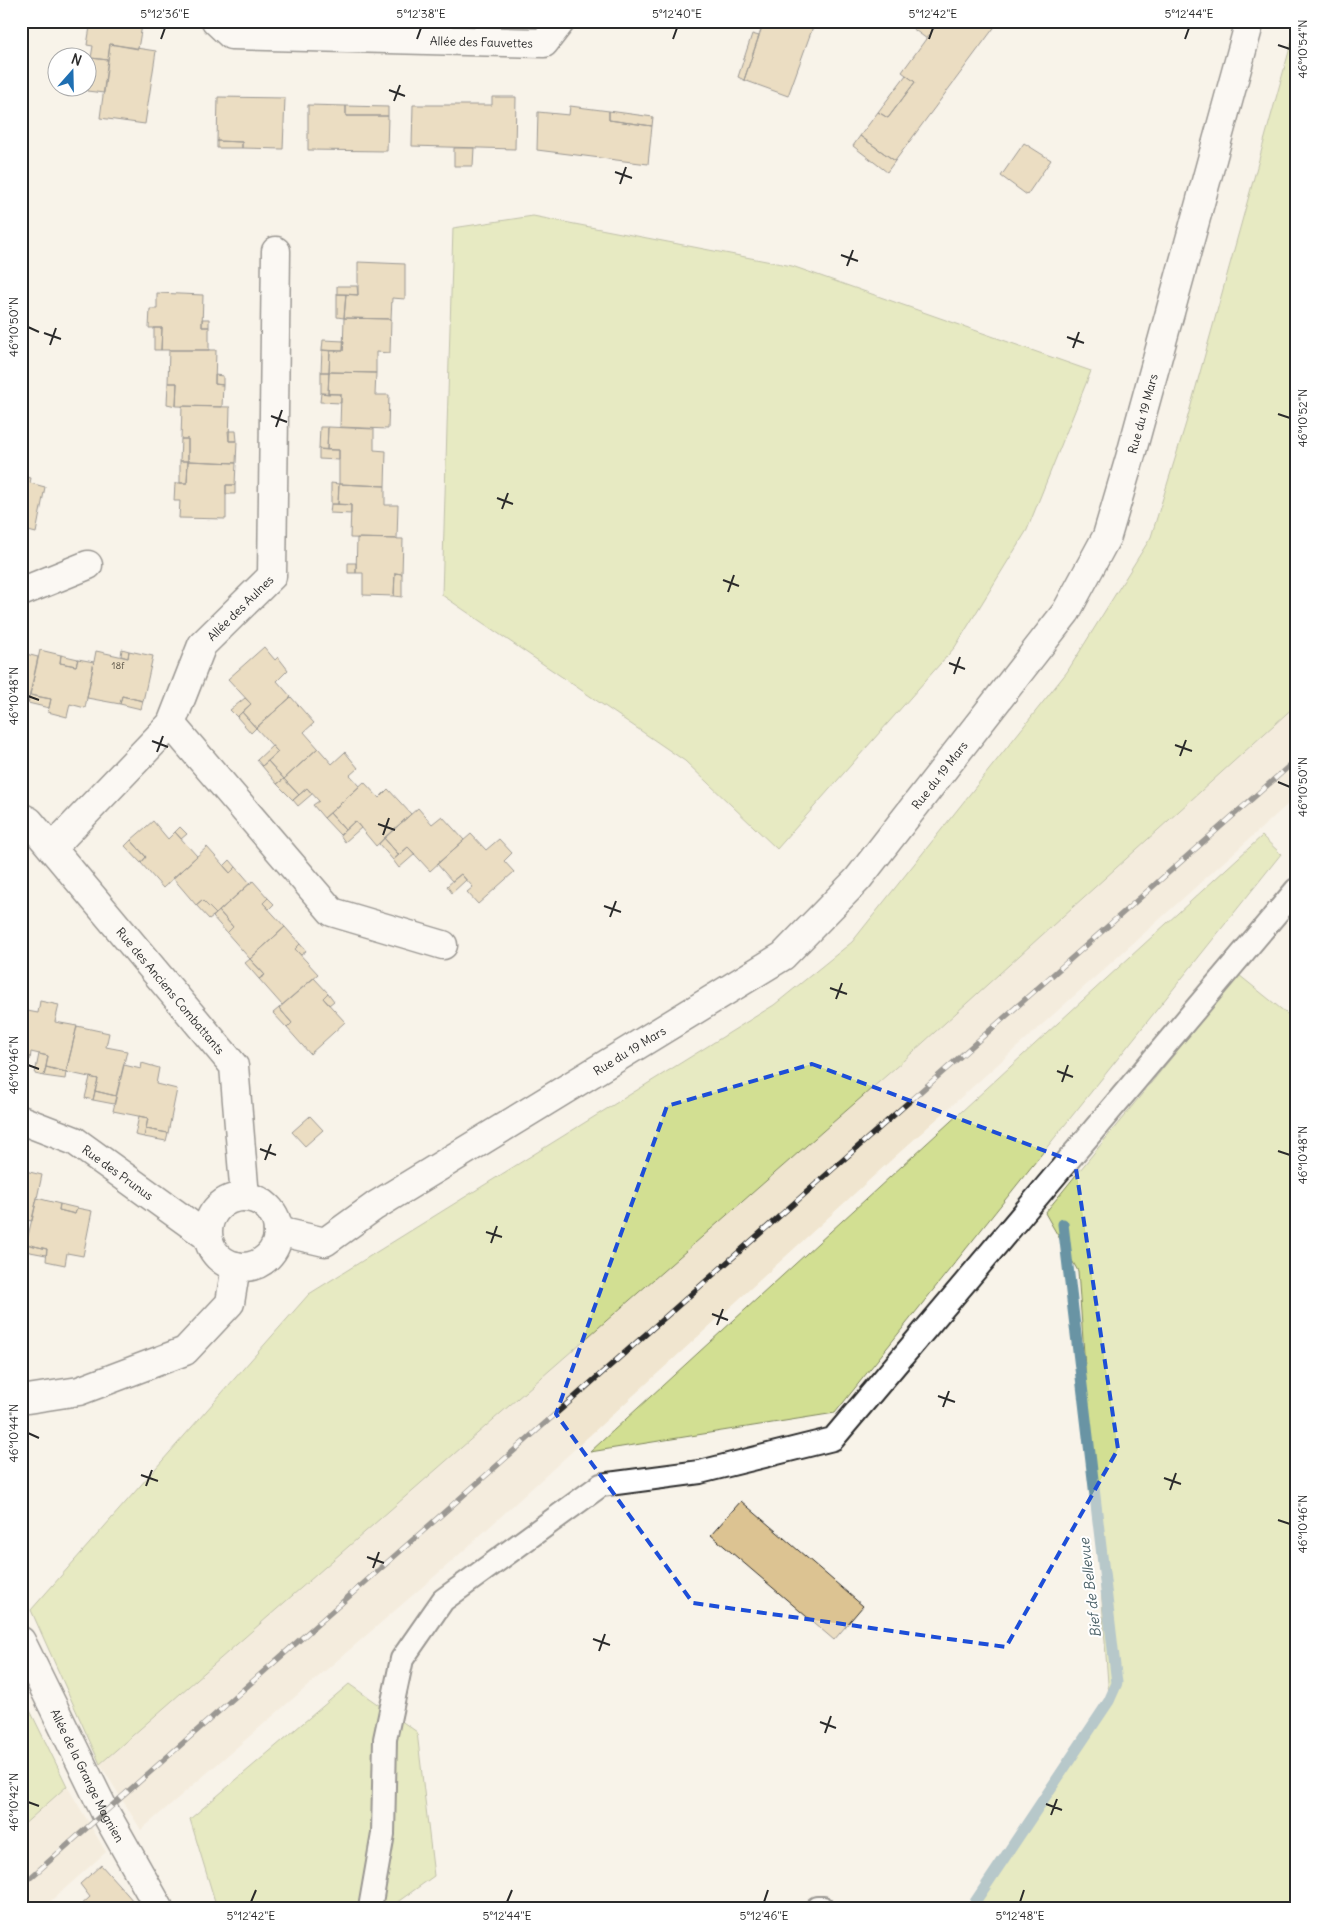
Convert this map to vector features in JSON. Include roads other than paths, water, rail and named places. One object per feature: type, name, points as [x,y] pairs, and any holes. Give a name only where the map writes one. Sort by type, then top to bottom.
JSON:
[{"type":"street","name":"Allée des Fauvettes","points":[[216,21],[231,34],[544,43],[561,21]]},
{"type":"street","name":"Rue du 19 Mars","points":[[278,1230],[325,1242],[375,1206],[783,956],[858,880],[1066,612],[1107,536],[1250,21]]},
{"type":"street","name":"Allée des Aulnes","points":[[52,848],[171,724],[202,645],[272,576],[276,251]]},
{"type":"street","points":[[21,592],[88,564]]},
{"type":"street","points":[[171,724],[332,912],[443,945]]},
{"type":"street","name":"Rue des Anciens Combattants","points":[[21,817],[29,821],[234,1066],[245,1197]]},
{"type":"street","name":"Rue des Prunus","points":[[21,1120],[75,1142],[208,1237]]},
{"type":"street","points":[[245,1197],[257,1200],[268,1208],[275,1219],[278,1230],[276,1242],[271,1253],[260,1262],[249,1266],[236,1266],[220,1258],[212,1248],[208,1237],[209,1224],[214,1212],[228,1201],[245,1197]]},
{"type":"street","points":[[21,1400],[79,1391],[185,1351],[230,1303],[236,1266]]},
{"type":"street","name":"Allée de la Grange Magnien","points":[[21,1641],[104,1812],[159,1908]]},
{"type":"lane","points":[[370,1908],[383,1834],[385,1739],[402,1659],[443,1600],[601,1485],[700,1472],[833,1439],[1296,890]]},
{"type":"lane","points":[[816,1908],[823,1908]]},
{"type":"waterway","name":"Bief de Bellevue","points":[[971,1908],[1109,1701],[1117,1683],[1063,1224]]},
{"type":"railway","points":[[21,1886],[1296,760]]}]
